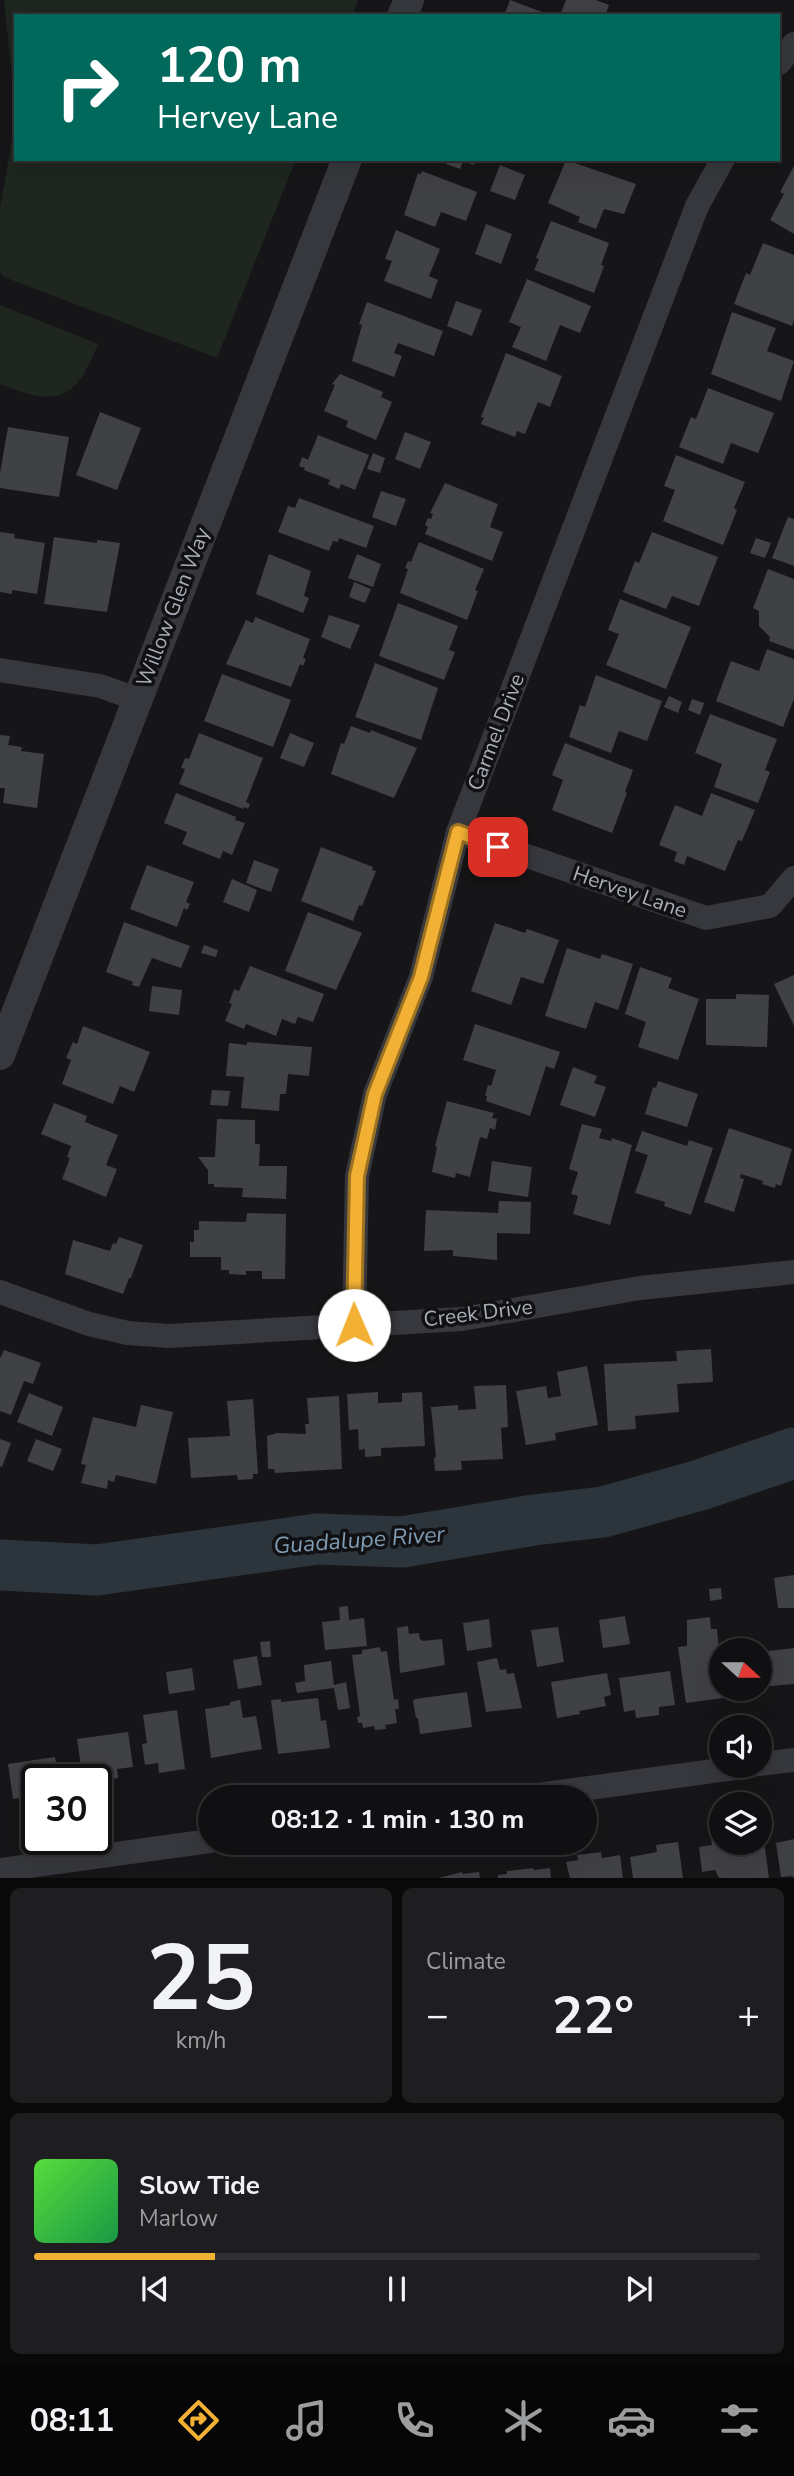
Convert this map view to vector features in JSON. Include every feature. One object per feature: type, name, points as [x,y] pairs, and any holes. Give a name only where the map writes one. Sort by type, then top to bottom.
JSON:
[{"type":"street","points":[[780,62],[794,44]]},
{"type":"street","name":"Willow Glen Way","points":[[0,1055],[346,161]]},
{"type":"street","name":"Carmel Drive","points":[[354,1325],[357,1176],[375,1094],[421,977],[458,832],[698,206],[722,161]]},
{"type":"street","points":[[0,670],[100,686],[137,699]]},
{"type":"street","name":"Hervey Lane","points":[[458,832],[706,918],[770,906],[794,878]]},
{"type":"street","name":"Creek Drive","points":[[0,1292],[89,1324],[128,1333],[169,1336],[462,1319],[639,1288],[794,1272]]},
{"type":"street","points":[[772,1763],[794,1760]]},
{"type":"street","points":[[597,1787],[709,1772]]},
{"type":"street","points":[[0,1870],[198,1843]]},
{"type":"shaded area","points":[[4,0],[358,0],[353,14],[14,14],[14,161],[295,161],[217,358],[4,277],[0,272],[0,209],[12,139],[13,88]]},
{"type":"shaded area","points":[[0,305],[98,344],[90,363],[72,388],[50,397],[36,396],[0,384]]},
{"type":"building","points":[[510,0],[547,14],[505,14]]},
{"type":"building","points":[[566,0],[596,0],[609,5],[606,14],[561,13]]},
{"type":"building","points":[[447,161],[463,161],[460,169],[446,164]]},
{"type":"building","points":[[566,161],[636,184],[624,214],[604,209],[596,229],[578,222],[580,217],[548,203]]},
{"type":"building","points":[[500,165],[525,175],[515,200],[490,191]]},
{"type":"building","points":[[794,166],[794,234],[770,220],[784,194],[780,192]]},
{"type":"building","points":[[422,171],[477,192],[466,221],[441,212],[435,227],[404,215],[418,173],[421,174]]},
{"type":"building","points":[[551,221],[609,243],[594,293],[534,270]]},
{"type":"building","points":[[486,224],[512,234],[501,264],[475,254]]},
{"type":"building","points":[[396,230],[440,249],[429,276],[438,280],[431,299],[384,281],[392,261],[385,259]]},
{"type":"building","points":[[763,243],[794,255],[792,326],[734,304],[746,273],[750,275]]},
{"type":"building","points":[[527,279],[591,306],[580,333],[560,325],[546,361],[512,347],[521,327],[509,322]]},
{"type":"building","points":[[456,301],[482,310],[472,336],[447,326]]},
{"type":"building","points":[[367,302],[443,331],[434,356],[398,343],[394,353],[402,356],[394,377],[352,361],[362,325],[359,324]]},
{"type":"building","points":[[732,312],[776,328],[767,351],[794,361],[781,401],[711,374]]},
{"type":"building","points":[[506,353],[562,376],[550,407],[538,402],[525,434],[517,431],[515,437],[481,424],[484,418],[481,417]]},
{"type":"building","points":[[340,374],[383,392],[381,397],[392,402],[376,440],[346,427],[348,421],[324,411],[335,385],[332,384]]},
{"type":"building","points":[[708,388],[774,413],[758,453],[731,443],[723,464],[679,447],[691,417],[696,419]]},
{"type":"building","points":[[100,412],[141,428],[117,490],[76,475]]},
{"type":"building","points":[[8,427],[69,437],[59,497],[0,488]]},
{"type":"building","points":[[405,432],[431,442],[420,469],[395,459]]},
{"type":"building","points":[[318,435],[369,455],[355,490],[341,484],[339,489],[328,484],[330,480],[299,466],[302,457],[308,460]]},
{"type":"building","points":[[373,453],[385,458],[380,473],[367,469]]},
{"type":"building","points":[[676,455],[745,482],[723,545],[663,521],[675,490],[664,486]]},
{"type":"building","points":[[445,483],[498,504],[490,527],[503,532],[492,561],[425,534],[428,527],[425,525],[428,518],[431,519],[433,514],[430,513]]},
{"type":"building","points":[[381,491],[406,499],[396,526],[372,517]]},
{"type":"building","points":[[299,498],[374,526],[366,548],[339,538],[338,542],[333,541],[329,551],[278,532],[288,506],[295,508]]},
{"type":"building","points":[[788,517],[794,519],[794,566],[772,558]]},
{"type":"building","points":[[0,532],[15,534],[14,538],[45,543],[37,594],[12,590],[12,594],[0,592]]},
{"type":"building","points":[[652,532],[718,557],[699,606],[672,596],[666,609],[623,592],[635,561],[639,563]]},
{"type":"building","points":[[54,537],[120,543],[107,612],[44,604]]},
{"type":"building","points":[[756,538],[771,543],[765,558],[750,553]]},
{"type":"building","points":[[419,542],[484,569],[467,620],[400,593],[408,569],[405,568],[408,561],[411,562]]},
{"type":"building","points":[[269,554],[311,571],[304,596],[309,598],[303,613],[256,594]]},
{"type":"building","points":[[357,554],[381,564],[373,587],[348,578]]},
{"type":"building","points":[[768,569],[794,579],[794,650],[769,641],[770,637],[759,626],[759,611],[753,608]]},
{"type":"building","points":[[354,582],[371,589],[365,603],[349,597]]},
{"type":"building","points":[[620,599],[691,627],[666,689],[606,665],[619,634],[608,630]]},
{"type":"building","points":[[398,603],[458,626],[449,650],[455,652],[444,680],[379,656]]},
{"type":"building","points":[[329,615],[360,625],[350,649],[321,637]]},
{"type":"building","points":[[255,617],[310,639],[303,658],[306,659],[303,666],[300,664],[291,687],[226,664],[246,620],[253,623]]},
{"type":"building","points":[[767,649],[794,659],[794,699],[783,727],[716,701],[731,661],[759,671]]},
{"type":"building","points":[[375,663],[438,688],[421,740],[355,717]]},
{"type":"building","points":[[222,674],[291,700],[273,747],[204,721]]},
{"type":"building","points":[[596,675],[662,701],[647,741],[619,731],[611,753],[569,737],[580,705],[585,707]]},
{"type":"building","points":[[669,696],[682,702],[678,713],[664,707]]},
{"type":"building","points":[[692,699],[704,703],[700,715],[688,710]]},
{"type":"building","points":[[710,714],[777,739],[765,770],[770,772],[758,803],[714,787],[722,764],[695,753]]},
{"type":"building","points":[[351,726],[370,733],[371,730],[417,748],[394,798],[331,774],[341,743],[344,744]]},
{"type":"building","points":[[199,733],[263,758],[246,802],[250,804],[248,809],[179,784],[185,769],[181,768],[185,758],[189,759]]},
{"type":"building","points":[[290,733],[314,743],[304,767],[280,758]]},
{"type":"building","points":[[0,735],[10,736],[8,745],[22,747],[21,751],[44,754],[37,808],[3,803],[5,788],[0,788]]},
{"type":"building","points":[[565,743],[633,770],[612,833],[552,810],[563,780],[552,775]]},
{"type":"building","points":[[176,793],[245,823],[232,855],[223,851],[220,859],[182,844],[187,832],[164,823]]},
{"type":"building","points":[[711,793],[755,810],[725,871],[687,856],[684,865],[674,861],[677,852],[659,845],[675,805],[702,816]]},
{"type":"building","points":[[321,847],[373,867],[372,870],[376,871],[353,921],[301,901]]},
{"type":"building","points":[[254,860],[279,869],[271,892],[246,883]]},
{"type":"building","points":[[147,865],[194,882],[186,902],[190,904],[187,910],[184,908],[177,927],[130,909]]},
{"type":"building","points":[[232,879],[257,890],[249,912],[223,902]]},
{"type":"building","points":[[308,912],[362,933],[336,990],[285,971]]},
{"type":"building","points":[[124,922],[190,946],[181,968],[152,958],[139,987],[106,972]]},
{"type":"building","points":[[495,923],[525,933],[527,929],[559,940],[543,984],[521,977],[511,1005],[471,991]]},
{"type":"building","points":[[204,945],[218,950],[216,957],[201,953]]},
{"type":"building","points":[[567,948],[600,959],[602,954],[633,964],[618,1010],[595,1002],[586,1029],[545,1016]]},
{"type":"building","points":[[250,966],[324,994],[313,1022],[298,1017],[295,1024],[282,1019],[276,1036],[246,1024],[244,1029],[225,1021],[232,1004],[229,1003],[234,989],[239,991]]},
{"type":"building","points":[[640,967],[672,978],[668,988],[699,999],[678,1060],[638,1047],[646,1022],[625,1014]]},
{"type":"building","points":[[794,975],[794,1026],[774,984]]},
{"type":"building","points":[[152,986],[182,990],[179,1015],[149,1011]]},
{"type":"building","points":[[736,994],[769,995],[767,1047],[706,1045],[706,999],[736,999]]},
{"type":"building","points":[[475,1024],[560,1052],[554,1069],[546,1066],[530,1116],[486,1101],[488,1085],[491,1086],[496,1070],[463,1060]]},
{"type":"building","points":[[83,1026],[150,1052],[134,1092],[120,1086],[113,1104],[62,1084],[71,1060],[66,1058],[73,1042],[77,1044]]},
{"type":"building","points":[[247,1042],[312,1047],[309,1076],[288,1074],[286,1094],[280,1094],[279,1111],[241,1108],[244,1077],[226,1076],[229,1043],[247,1045]]},
{"type":"building","points":[[573,1067],[597,1076],[594,1083],[606,1087],[595,1117],[560,1105]]},
{"type":"building","points":[[658,1081],[698,1094],[687,1127],[645,1114],[653,1087],[656,1088]]},
{"type":"building","points":[[212,1090],[230,1091],[228,1106],[210,1105]]},
{"type":"building","points":[[447,1101],[494,1113],[492,1118],[497,1119],[495,1130],[490,1128],[487,1139],[480,1137],[470,1177],[456,1173],[455,1178],[432,1172],[437,1147],[435,1146]]},
{"type":"building","points":[[54,1103],[87,1116],[85,1122],[118,1135],[106,1165],[117,1169],[106,1197],[62,1179],[70,1158],[67,1157],[71,1146],[41,1134]]},
{"type":"building","points":[[217,1119],[255,1120],[255,1144],[260,1144],[259,1166],[287,1166],[286,1199],[242,1197],[243,1188],[214,1187],[214,1184],[208,1184],[208,1170],[198,1157],[215,1157]]},
{"type":"building","points":[[582,1124],[602,1129],[599,1138],[611,1141],[612,1138],[632,1145],[610,1225],[573,1214],[578,1196],[571,1194],[578,1172],[569,1169]]},
{"type":"building","points":[[729,1128],[792,1149],[781,1186],[776,1184],[775,1188],[741,1174],[740,1178],[744,1179],[734,1212],[704,1202]]},
{"type":"building","points":[[642,1131],[687,1146],[689,1140],[713,1148],[691,1215],[664,1206],[665,1202],[635,1193],[648,1155],[635,1151]]},
{"type":"building","points":[[492,1161],[532,1167],[528,1197],[488,1191]]},
{"type":"building","points":[[499,1201],[531,1202],[530,1234],[497,1233],[497,1260],[453,1256],[453,1250],[424,1251],[426,1210],[498,1213]]},
{"type":"building","points":[[247,1213],[286,1214],[285,1279],[262,1279],[262,1271],[246,1271],[246,1275],[229,1274],[229,1270],[221,1270],[221,1257],[190,1257],[190,1242],[194,1242],[194,1230],[199,1230],[199,1221],[246,1222]]},
{"type":"building","points":[[119,1237],[143,1245],[123,1294],[65,1274],[73,1240],[110,1251]]},
{"type":"building","points":[[711,1349],[713,1382],[677,1384],[679,1412],[635,1416],[636,1429],[608,1431],[604,1364],[677,1361],[676,1351]]},
{"type":"building","points":[[4,1350],[41,1363],[33,1384],[24,1381],[11,1415],[0,1411],[0,1358]]},
{"type":"building","points":[[587,1366],[598,1425],[555,1433],[556,1440],[526,1445],[516,1391],[546,1386],[548,1398],[561,1396],[557,1372]]},
{"type":"building","points":[[506,1385],[508,1427],[501,1428],[503,1459],[461,1461],[462,1470],[435,1471],[431,1407],[458,1405],[458,1410],[476,1409],[474,1386]]},
{"type":"building","points":[[378,1392],[378,1403],[402,1402],[402,1393],[422,1392],[425,1446],[381,1448],[381,1456],[365,1457],[365,1449],[359,1450],[358,1429],[349,1430],[347,1394]]},
{"type":"building","points":[[29,1393],[63,1407],[52,1436],[17,1422]]},
{"type":"building","points":[[339,1396],[342,1469],[275,1473],[274,1469],[268,1469],[267,1436],[277,1433],[306,1434],[305,1424],[309,1424],[307,1398]]},
{"type":"building","points":[[253,1399],[258,1474],[253,1474],[253,1479],[238,1480],[237,1475],[191,1478],[188,1438],[230,1436],[227,1401]]},
{"type":"building","points":[[141,1405],[173,1412],[156,1484],[116,1475],[114,1482],[108,1480],[107,1489],[81,1483],[86,1465],[81,1464],[93,1417],[136,1427]]},
{"type":"building","points":[[0,1439],[11,1443],[2,1467],[0,1466]]},
{"type":"building","points":[[36,1439],[62,1449],[53,1471],[27,1461]]},
{"type":"building","points":[[794,1575],[794,1608],[778,1608],[774,1578]]},
{"type":"building","points":[[721,1588],[722,1599],[710,1601],[709,1589]]},
{"type":"building","points":[[348,1606],[349,1620],[364,1618],[367,1646],[325,1650],[322,1622],[340,1620],[339,1607]]},
{"type":"building","points":[[625,1616],[630,1644],[603,1648],[599,1620]]},
{"type":"building","points":[[710,1617],[711,1629],[717,1629],[718,1638],[709,1638],[709,1700],[686,1703],[678,1647],[687,1646],[687,1620]]},
{"type":"building","points":[[489,1619],[492,1647],[467,1651],[463,1623]]},
{"type":"building","points":[[408,1626],[409,1634],[419,1633],[423,1641],[442,1639],[445,1665],[400,1673],[397,1628]]},
{"type":"building","points":[[558,1627],[564,1662],[537,1667],[531,1630]]},
{"type":"building","points":[[270,1641],[271,1657],[262,1657],[260,1642]]},
{"type":"building","points":[[380,1647],[381,1652],[387,1651],[394,1700],[398,1699],[399,1709],[395,1709],[397,1723],[385,1725],[386,1729],[375,1730],[374,1726],[363,1728],[362,1723],[358,1723],[357,1717],[360,1716],[352,1655]]},
{"type":"building","points":[[794,1648],[794,1684],[772,1686],[772,1651]]},
{"type":"building","points":[[257,1656],[262,1685],[238,1689],[233,1660]]},
{"type":"building","points":[[497,1658],[500,1670],[506,1669],[507,1674],[514,1673],[522,1708],[486,1712],[477,1662]]},
{"type":"building","points":[[331,1661],[334,1685],[346,1682],[350,1708],[338,1710],[334,1688],[297,1693],[295,1683],[305,1681],[304,1665]]},
{"type":"building","points":[[192,1668],[195,1690],[169,1694],[166,1672]]},
{"type":"building","points":[[670,1671],[675,1705],[659,1707],[659,1715],[636,1718],[635,1710],[624,1712],[619,1678]]},
{"type":"building","points":[[607,1673],[611,1695],[604,1697],[606,1706],[557,1718],[551,1682]]},
{"type":"building","points":[[467,1692],[472,1727],[420,1734],[413,1701],[415,1699]]},
{"type":"building","points":[[318,1698],[321,1721],[326,1720],[330,1748],[278,1754],[271,1700],[281,1699],[281,1702]]},
{"type":"building","points":[[240,1700],[243,1718],[256,1716],[262,1749],[211,1758],[205,1709],[230,1705],[230,1702]]},
{"type":"building","points":[[177,1710],[185,1769],[159,1773],[158,1763],[145,1765],[142,1744],[147,1743],[143,1715]]},
{"type":"building","points":[[128,1732],[133,1767],[117,1769],[118,1778],[112,1779],[112,1764],[81,1764],[77,1739]]},
{"type":"building","points":[[55,1757],[56,1764],[21,1764],[21,1798],[13,1799],[8,1764]]},
{"type":"building","points":[[794,1839],[794,1878],[781,1877],[776,1843]]},
{"type":"building","points":[[678,1842],[683,1878],[633,1878],[630,1857],[657,1852],[656,1845]]},
{"type":"building","points":[[709,1845],[709,1855],[766,1855],[769,1878],[719,1878],[715,1870],[702,1872],[699,1847]]},
{"type":"building","points":[[601,1852],[602,1858],[620,1855],[623,1878],[570,1878],[566,1862],[578,1860],[577,1855],[597,1855]]},
{"type":"building","points":[[550,1868],[551,1878],[498,1878],[498,1875],[507,1874],[507,1871]]},
{"type":"building","points":[[462,1872],[479,1872],[480,1878],[439,1878]]},
{"type":"waterway","name":"Guadalupe River","points":[[0,1565],[97,1570],[317,1539],[402,1542],[534,1520],[603,1512],[700,1485],[794,1453]]},
{"type":"route","points":[[354,1325],[357,1176],[375,1094],[421,977],[458,832],[498,847]]}]
